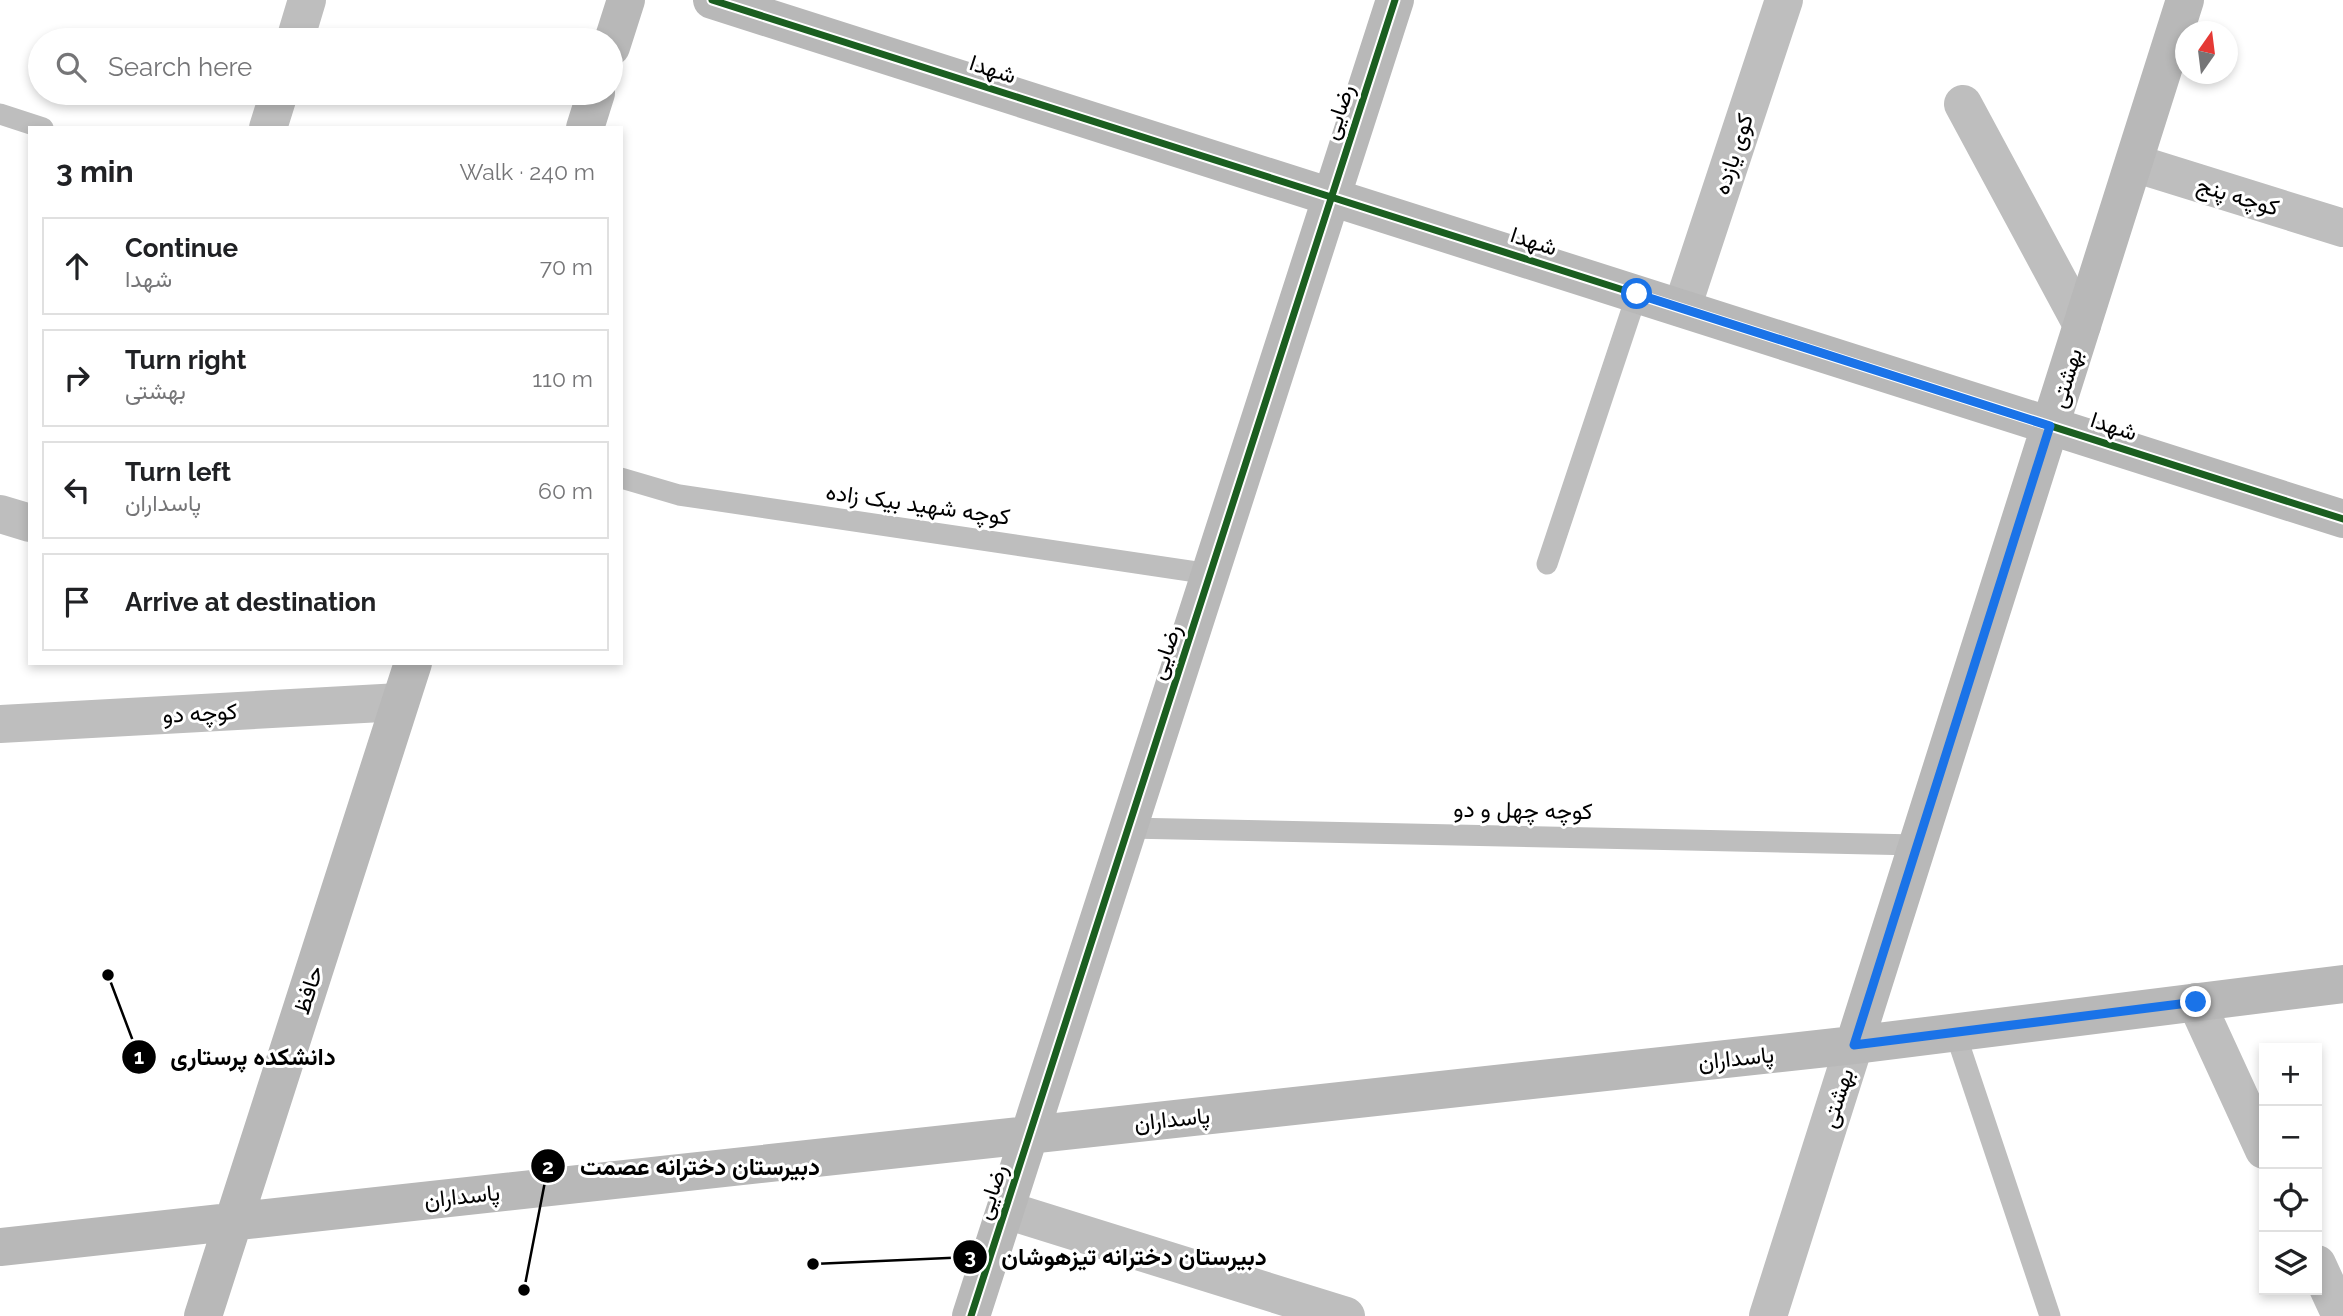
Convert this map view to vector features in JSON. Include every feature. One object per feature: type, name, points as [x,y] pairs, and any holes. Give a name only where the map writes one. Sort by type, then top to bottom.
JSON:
[{"type":"street","points":[[299,28],[307,0]]},
{"type":"street","points":[[617,28],[626,0]]},
{"type":"street","name":"شهدا","points":[[712,0],[2343,519]]},
{"type":"street","name":"رضایی","points":[[971,1316],[1395,0]]},
{"type":"street","name":"کوی یازده","points":[[1682,308],[1784,0]]},
{"type":"street","name":"بهشتی","points":[[1768,1316],[2185,0]]},
{"type":"street","points":[[1963,104],[2082,325]]},
{"type":"street","points":[[269,126],[275,105]]},
{"type":"street","points":[[586,126],[592,105]]},
{"type":"street","name":"کوچه پنج","points":[[2134,163],[2343,228]]},
{"type":"street","points":[[0,514],[28,522]]},
{"type":"street","name":"حافظ","points":[[203,1316],[412,665]]},
{"type":"street","name":"کوچه دو","points":[[0,724],[400,702]]},
{"type":"street","name":"پاسداران","points":[[0,1247],[1854,1045],[2343,984]]},
{"type":"street","points":[[2196,1002],[2259,1139]]},
{"type":"street","points":[[1006,1210],[1346,1316]]},
{"type":"street","points":[[2322,1275],[2341,1316]]},
{"type":"lane","points":[[0,114],[37,126]]},
{"type":"lane","points":[[1547,564],[1637,294]]},
{"type":"lane","name":"کوچه شهید بیک زاده","points":[[623,479],[680,495],[1210,574]]},
{"type":"lane","name":"کوچه چهل و دو","points":[[1128,828],[1917,845]]},
{"type":"lane","points":[[1955,1032],[2050,1316]]},
{"type":"cycle path","points":[[712,0],[2343,519]]},
{"type":"cycle path","points":[[971,1316],[1395,0]]},
{"type":"place","name":"دانشکده پرستاری","points":[[108,975]]},
{"type":"place","name":"دبیرستان دخترانه تیزهوشان","points":[[813,1264]]},
{"type":"place","name":"دبیرستان دخترانه عصمت","points":[[524,1290]]},
{"type":"route","points":[[1637,294],[2050,426],[1854,1045],[2196,1002]]}]
